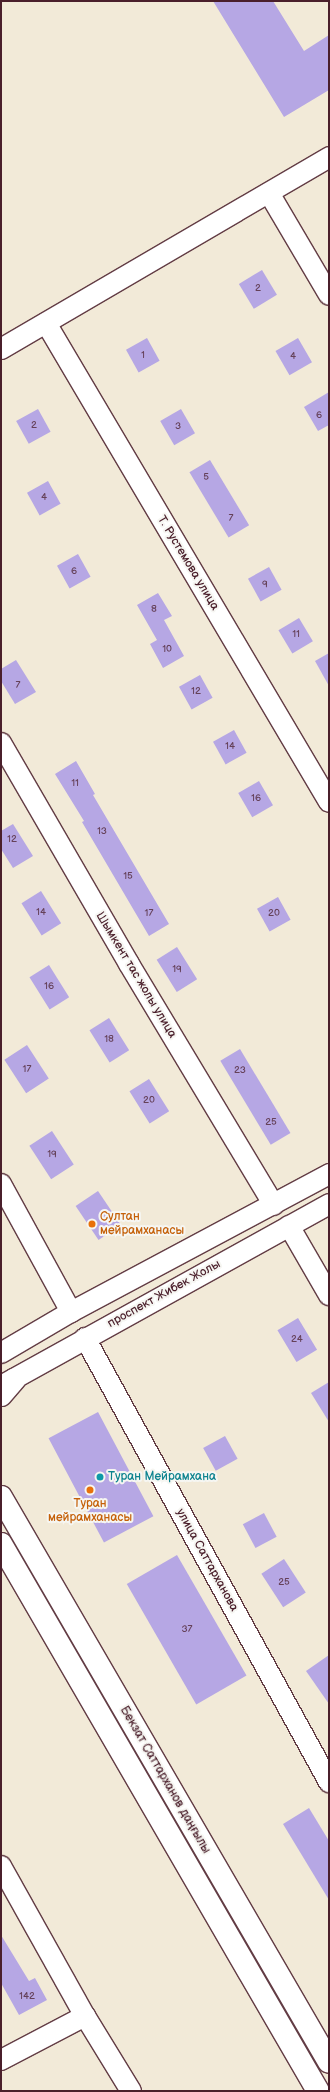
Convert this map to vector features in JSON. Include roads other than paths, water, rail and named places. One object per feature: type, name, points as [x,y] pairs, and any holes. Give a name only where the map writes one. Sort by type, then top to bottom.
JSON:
[{"type":"main road","name":"Бекзат Саттарханов даңғылы","points":[[2,1496],[10,1533],[329,2062]]},
{"type":"main road","name":"Бекзат Саттарханов даңғылы","points":[[1,1544],[318,2091]]},
{"type":"street","points":[[1,349],[329,157]]},
{"type":"street","points":[[269,193],[329,295]]},
{"type":"street","name":"Т. Рустемова улица","points":[[46,323],[329,802]]},
{"type":"street","name":"Шымкент тас жолы улица","points":[[1,743],[129,964],[274,1205]]},
{"type":"street","points":[[1,1353],[71,1312],[274,1205],[329,1174]]},
{"type":"street","points":[[1,1184],[71,1312]]},
{"type":"street","name":"проспект Жибек Жолы","points":[[5,1387],[85,1338],[329,1204]]},
{"type":"street","points":[[289,1226],[329,1295]]},
{"type":"street","name":"улица Саттарханова","points":[[85,1338],[329,1782]]},
{"type":"street","points":[[1,1866],[85,2016],[131,2091]]},
{"type":"street","points":[[1,2060],[85,2016]]},
{"type":"place","name":"Султан мейрамханасы","points":[[92,1224]]},
{"type":"place","name":"Туран Мейрамхана","points":[[100,1477]]},
{"type":"place","name":"Туран мейрамханасы","points":[[90,1490]]}]
